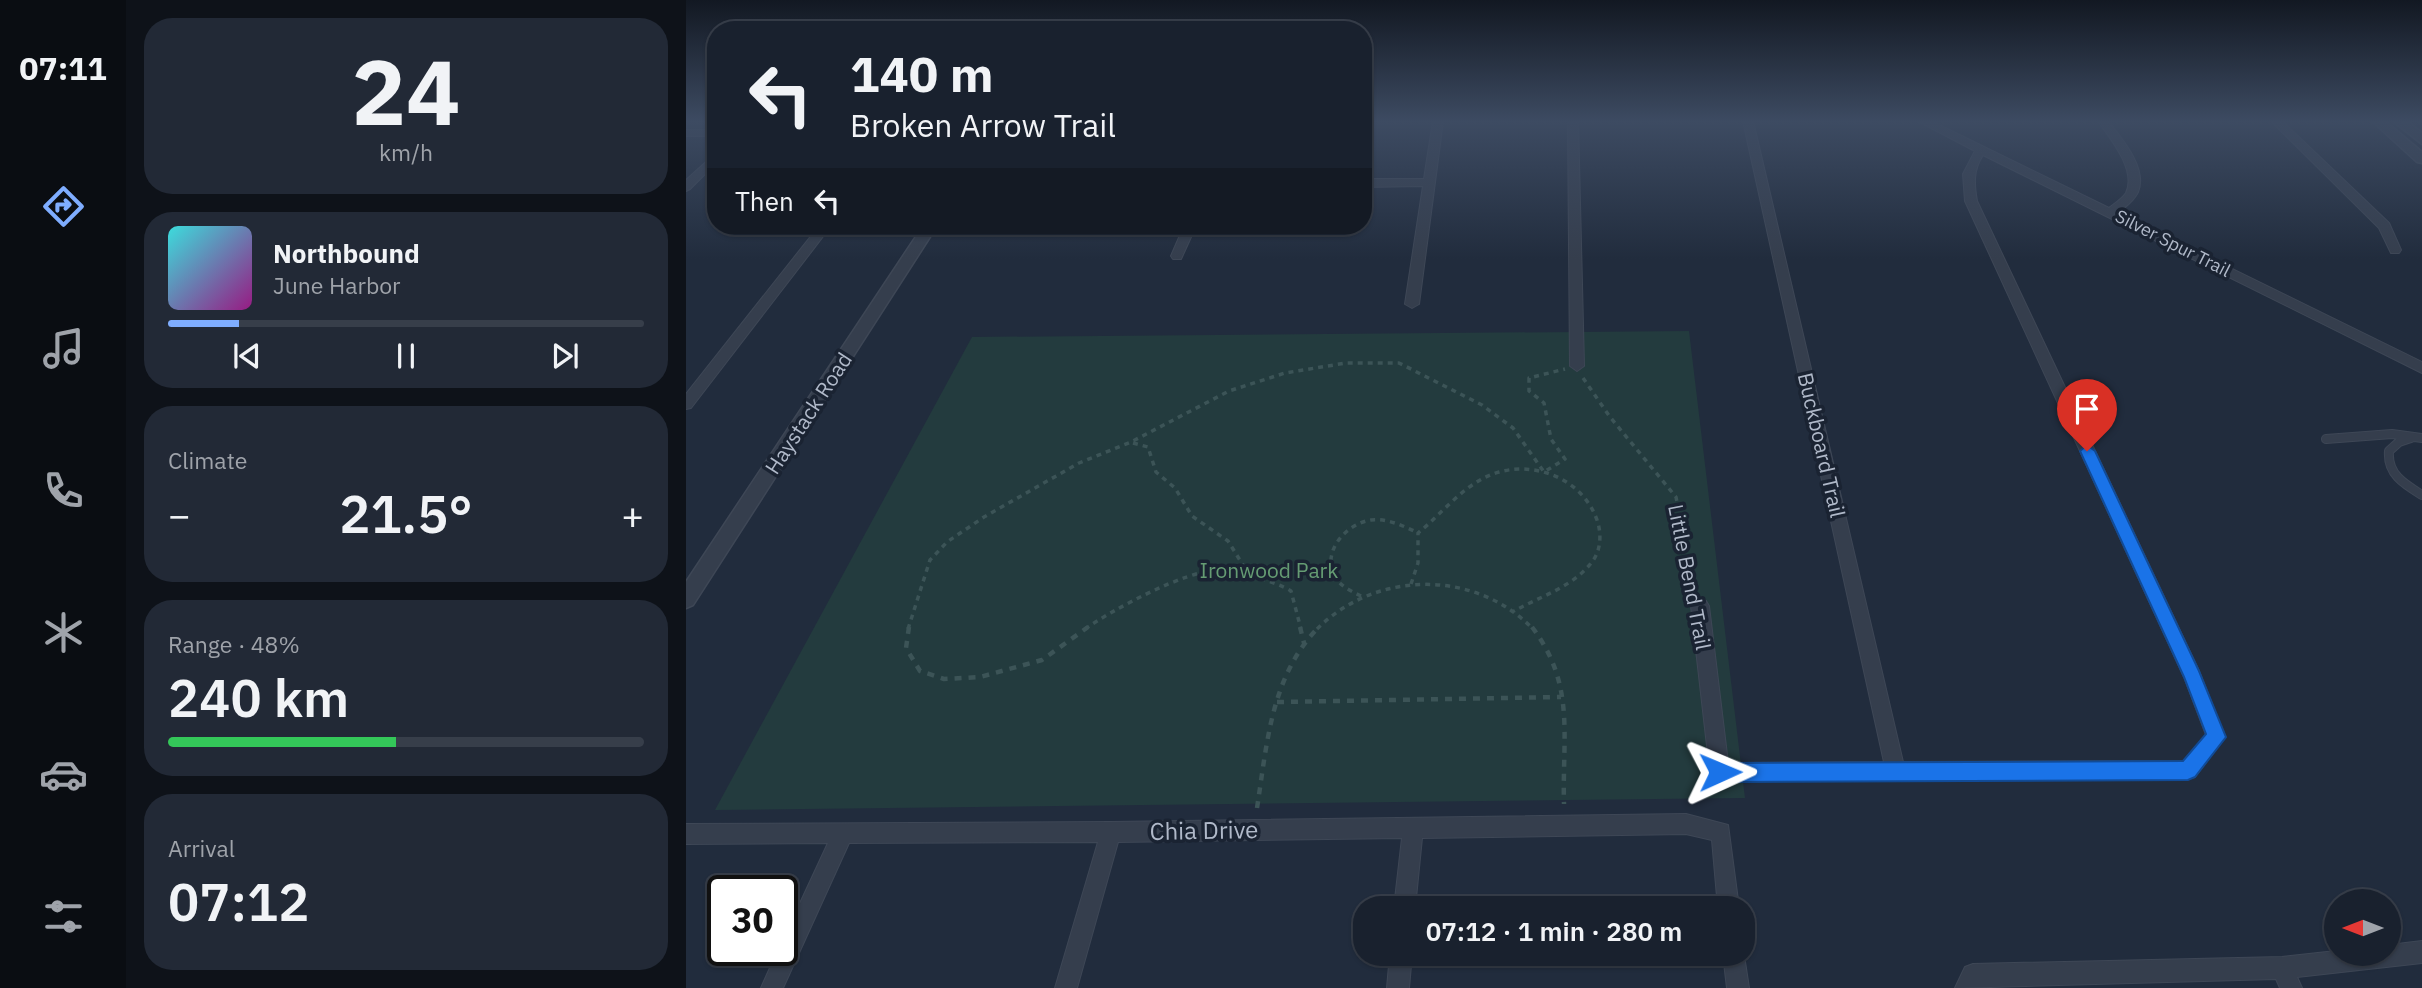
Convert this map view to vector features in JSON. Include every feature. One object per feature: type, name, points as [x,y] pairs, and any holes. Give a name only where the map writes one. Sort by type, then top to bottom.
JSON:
[{"type":"street","points":[[686,187],[705,167]]},
{"type":"street","points":[[1412,304],[1431,167]]},
{"type":"street","points":[[1574,167],[1577,366]]},
{"type":"street","name":"Buckboard Trail","points":[[1758,167],[1895,770]]},
{"type":"street","points":[[1895,770],[2188,770],[2216,737],[2193,677],[1971,201],[1966,175],[1971,167]]},
{"type":"street","name":"Silver Spur Trail","points":[[2016,167],[2112,212],[2422,368]]},
{"type":"street","points":[[2112,212],[2132,194],[2136,181],[2131,167]]},
{"type":"street","points":[[2324,167],[2385,226],[2395,250]]},
{"type":"street","points":[[1372,183],[1429,182]]},
{"type":"street","points":[[686,404],[818,235]]},
{"type":"street","name":"Haystack Road","points":[[686,599],[924,235]]},
{"type":"street","points":[[1177,256],[1186,235]]},
{"type":"street","name":"Little Bend Trail","points":[[1700,606],[1720,772],[1895,770]]},
{"type":"street","name":"Chia Drive","points":[[686,834],[1111,832],[1686,824],[1721,832],[1728,896]]},
{"type":"street","points":[[1406,896],[1413,827]]},
{"type":"street","points":[[772,988],[844,832]]},
{"type":"street","points":[[1066,988],[1111,832]]},
{"type":"street","points":[[1969,982],[2282,968],[2422,952]]},
{"type":"street","points":[[1398,988],[1400,966]]},
{"type":"street","points":[[1735,966],[1738,988]]},
{"type":"street","points":[[2282,968],[2291,988]]},
{"type":"lane","points":[[2326,439],[2355,435],[2418,438]]},
{"type":"lane","points":[[2418,438],[2399,442],[2389,451],[2388,463],[2400,481],[2422,495]]},
{"type":"path","points":[[1304,643],[1291,591],[1282,585],[1220,570],[1174,582],[1098,620],[1042,660],[1014,669],[980,677],[944,679],[920,671],[906,648],[910,617],[930,560],[957,536],[1035,486],[1079,463],[1131,442],[1229,391],[1285,373],[1346,363],[1399,363],[1482,405],[1513,428],[1544,471]]},
{"type":"path","points":[[1544,471],[1565,459],[1551,439],[1544,403],[1529,390],[1530,378],[1577,366]]},
{"type":"path","name":"Little Bend Trail","points":[[1577,366],[1590,391],[1676,497],[1691,579],[1700,606]]},
{"type":"path","points":[[1131,442],[1148,447],[1156,472],[1175,488],[1192,516],[1228,541],[1251,578]]},
{"type":"path","points":[[1418,533],[1439,518],[1474,483],[1501,471],[1544,471],[1568,481],[1583,492],[1596,510],[1600,534],[1597,555],[1582,574],[1552,593],[1534,599],[1514,611]]},
{"type":"path","points":[[1362,596],[1346,589],[1336,579],[1329,562],[1341,536],[1353,526],[1369,520],[1388,521],[1418,533]]},
{"type":"path","points":[[1411,584],[1418,563],[1418,533]]},
{"type":"path","points":[[1257,808],[1277,702],[1291,661],[1304,643],[1346,605],[1362,596],[1411,584],[1446,583],[1477,591],[1514,611],[1548,649],[1559,674],[1562,697],[1564,804]]},
{"type":"path","points":[[1277,702],[1562,697]]},
{"type":"green space","name":"Ironwood Park","points":[[1689,331],[1745,798],[715,810],[972,337]]},
{"type":"route","points":[[1720,772],[2188,770],[2216,737],[2193,677],[2087,451]]}]
